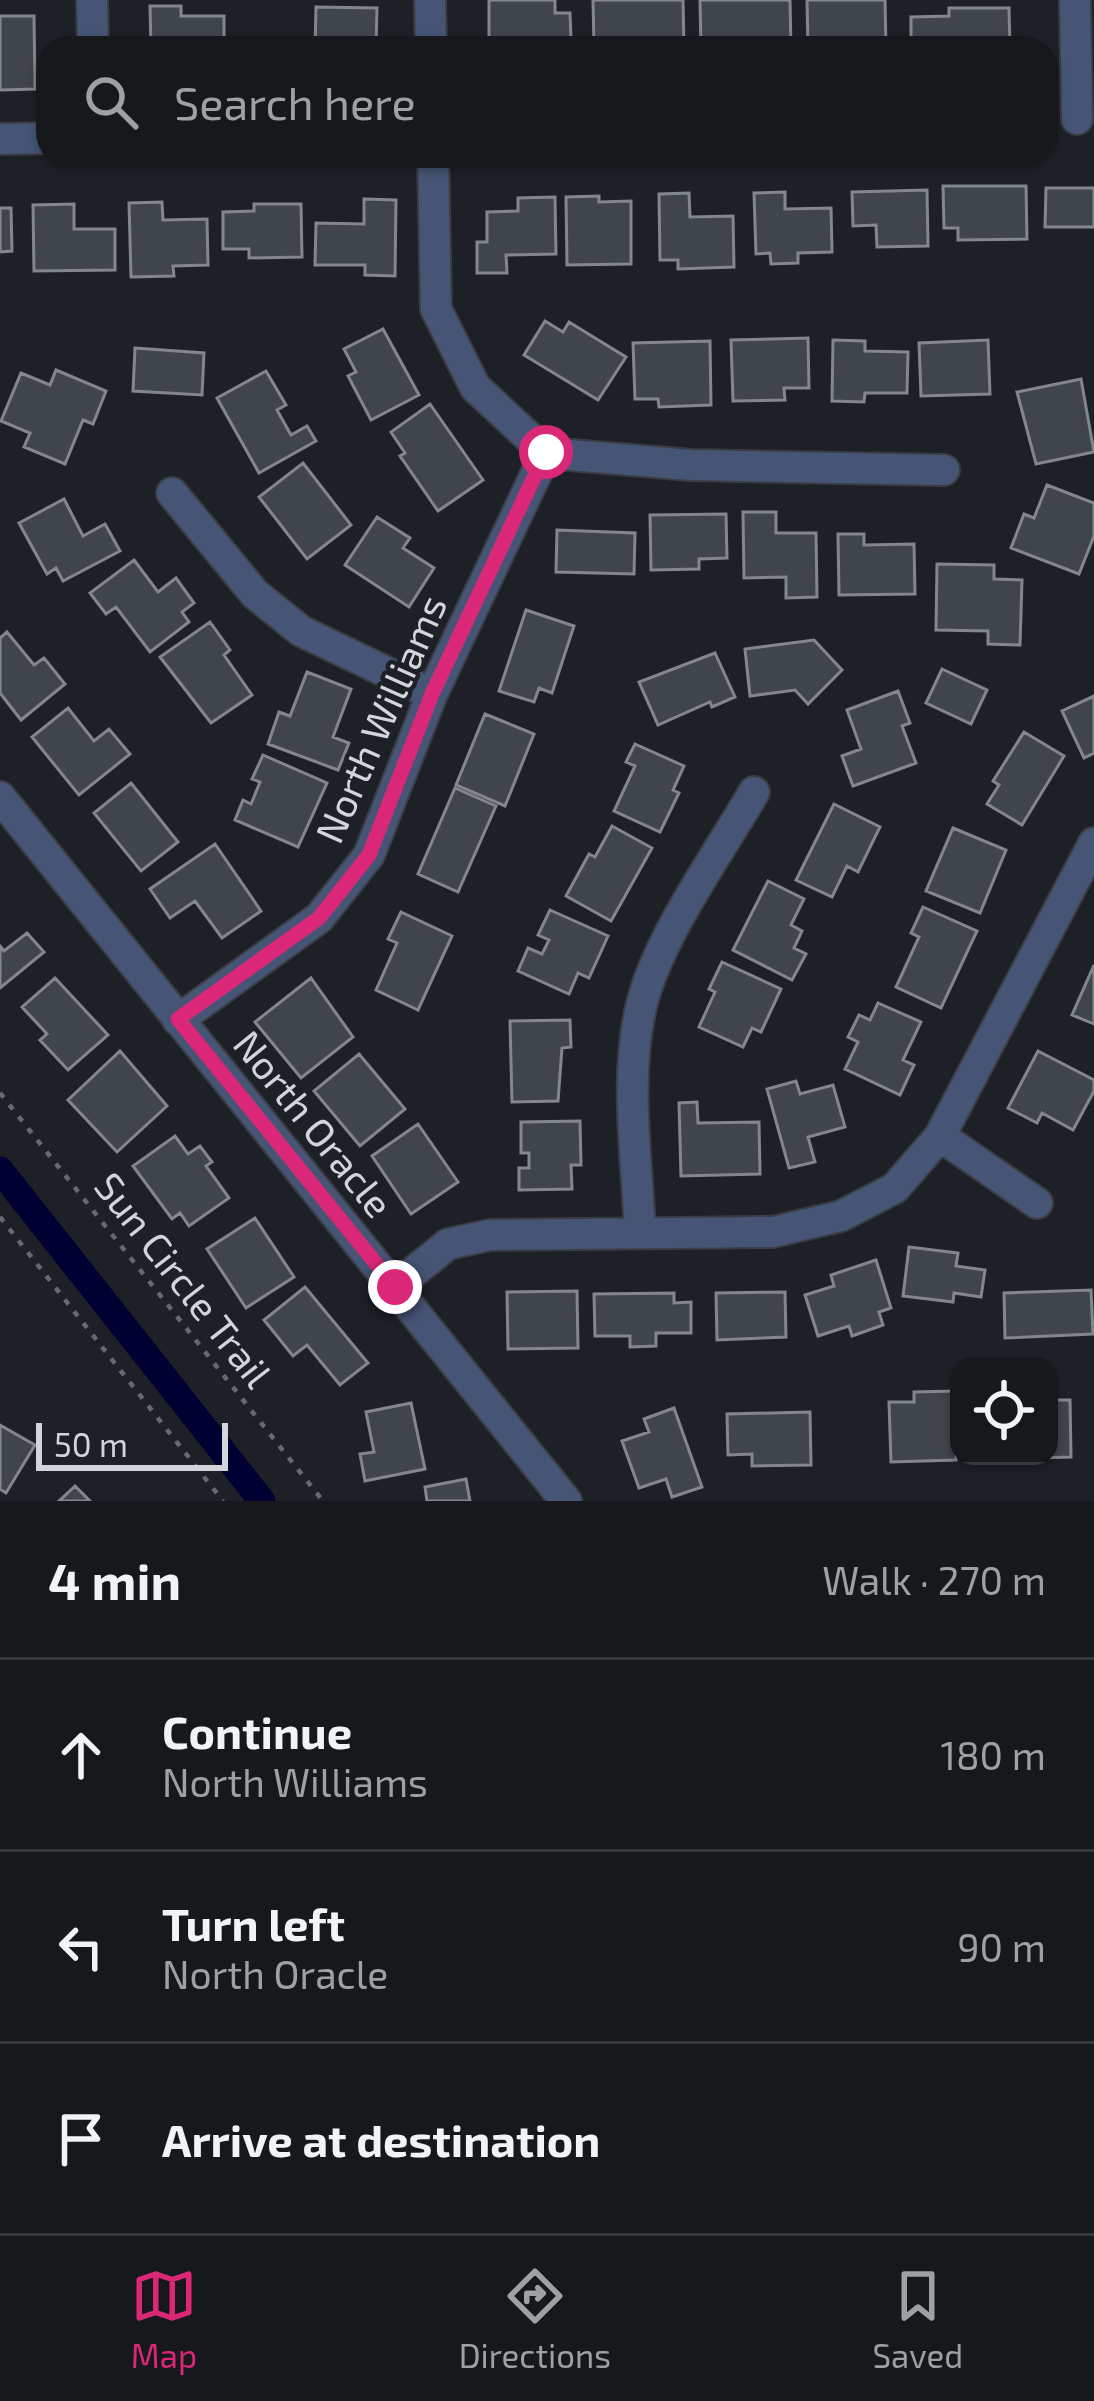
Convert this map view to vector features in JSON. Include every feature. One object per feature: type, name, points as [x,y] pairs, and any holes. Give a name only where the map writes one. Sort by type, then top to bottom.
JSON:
[{"type":"street","points":[[92,0],[93,36]]},
{"type":"street","points":[[430,0],[431,36]]},
{"type":"street","points":[[1072,119],[1075,0]]},
{"type":"street","points":[[0,139],[36,138]]},
{"type":"street","points":[[433,168],[436,309],[475,388],[546,452],[691,465],[944,470]]},
{"type":"street","name":"North Williams","points":[[178,1019],[319,918],[369,855],[432,694],[546,452]]},
{"type":"street","points":[[172,493],[255,594],[301,631],[432,694]]},
{"type":"street","points":[[640,1232],[634,1090],[640,1012],[659,956],[754,792]]},
{"type":"street","name":"North Oracle","points":[[0,796],[566,1501]]},
{"type":"street","points":[[395,1287],[448,1244],[490,1235],[773,1232],[841,1216],[895,1188],[940,1136],[1094,843]]},
{"type":"street","points":[[940,1136],[1037,1203]]},
{"type":"path","name":"Sun Circle Trail","points":[[0,1093],[323,1501]]},
{"type":"path","points":[[0,1216],[223,1501]]},
{"type":"building","points":[[489,0],[555,0],[555,13],[570,13],[571,36],[489,36]]},
{"type":"building","points":[[593,0],[683,0],[684,36],[594,36]]},
{"type":"building","points":[[700,0],[790,0],[791,36],[701,36]]},
{"type":"building","points":[[807,0],[885,0],[886,36],[808,36]]},
{"type":"building","points":[[150,6],[181,6],[181,16],[224,16],[224,36],[151,36]]},
{"type":"building","points":[[316,7],[377,8],[376,36],[315,36]]},
{"type":"building","points":[[949,8],[1009,8],[1010,36],[911,36],[911,17],[949,16]]},
{"type":"building","points":[[0,16],[34,16],[35,89],[0,90]]},
{"type":"building","points":[[943,186],[1026,186],[1027,239],[958,240],[958,228],[944,228]]},
{"type":"building","points":[[1046,188],[1094,188],[1094,227],[1045,227]]},
{"type":"building","points":[[927,190],[928,246],[877,247],[876,225],[853,226],[852,192]]},
{"type":"building","points":[[785,192],[785,209],[831,208],[832,252],[798,253],[798,263],[771,264],[770,253],[756,254],[754,193]]},
{"type":"building","points":[[689,193],[690,217],[733,216],[734,267],[678,269],[678,260],[660,260],[659,194]]},
{"type":"building","points":[[599,196],[599,202],[631,201],[631,264],[567,265],[566,197]]},
{"type":"building","points":[[555,197],[556,254],[506,255],[507,273],[477,273],[477,242],[487,242],[487,212],[518,211],[518,198]]},
{"type":"building","points":[[364,199],[396,200],[395,276],[365,275],[365,265],[315,265],[316,223],[364,224]]},
{"type":"building","points":[[162,202],[163,220],[207,219],[208,265],[173,266],[174,276],[131,277],[129,203]]},
{"type":"building","points":[[74,204],[74,229],[115,229],[115,270],[34,271],[33,205]]},
{"type":"building","points":[[254,204],[301,204],[302,257],[249,258],[249,249],[223,249],[223,212],[254,211]]},
{"type":"building","points":[[0,208],[11,208],[12,251],[0,252]]},
{"type":"building","points":[[545,321],[563,332],[569,322],[626,357],[598,400],[524,355]]},
{"type":"building","points":[[383,329],[419,395],[371,420],[348,376],[356,372],[344,349]]},
{"type":"building","points":[[808,338],[809,388],[784,388],[785,400],[733,401],[731,340]]},
{"type":"building","points":[[833,340],[865,341],[865,351],[908,352],[907,393],[865,393],[864,402],[832,401]]},
{"type":"building","points":[[988,340],[990,394],[921,396],[919,343]]},
{"type":"building","points":[[710,341],[711,405],[659,407],[658,399],[635,399],[633,343]]},
{"type":"building","points":[[135,348],[204,353],[202,395],[133,391]]},
{"type":"building","points":[[56,370],[106,391],[93,424],[83,420],[65,464],[24,447],[30,433],[1,421],[21,373],[50,385]]},
{"type":"building","points":[[266,371],[286,405],[277,410],[291,435],[307,426],[316,441],[259,473],[217,398]]},
{"type":"building","points":[[1081,379],[1094,452],[1036,464],[1017,392]]},
{"type":"building","points":[[430,404],[483,480],[438,511],[400,456],[405,453],[391,432]]},
{"type":"building","points":[[303,463],[351,525],[307,559],[259,497]]},
{"type":"building","points":[[1047,485],[1094,503],[1094,536],[1079,574],[1011,548],[1024,514],[1034,518]]},
{"type":"building","points":[[64,499],[83,536],[105,524],[120,551],[63,581],[56,568],[47,574],[19,523]]},
{"type":"building","points":[[743,512],[776,512],[776,533],[816,533],[817,597],[786,598],[786,577],[744,578]]},
{"type":"building","points":[[726,514],[727,558],[699,559],[699,569],[651,570],[650,515]]},
{"type":"building","points":[[377,517],[410,538],[403,548],[434,568],[409,607],[345,565]]},
{"type":"building","points":[[557,530],[635,533],[634,574],[556,572]]},
{"type":"building","points":[[838,534],[864,534],[864,545],[914,544],[915,594],[839,595]]},
{"type":"building","points":[[134,560],[158,592],[176,578],[194,603],[182,612],[189,622],[150,652],[116,607],[106,614],[90,593]]},
{"type":"building","points":[[937,564],[994,565],[994,579],[1022,580],[1020,645],[988,644],[988,631],[936,630]]},
{"type":"building","points":[[526,610],[574,626],[552,693],[539,688],[534,702],[499,691]]},
{"type":"building","points":[[210,622],[230,650],[224,655],[252,695],[211,723],[160,657]]},
{"type":"building","points":[[7,632],[34,665],[44,658],[65,684],[21,720],[0,693],[0,638]]},
{"type":"building","points":[[814,640],[842,670],[808,704],[795,690],[750,696],[745,649]]},
{"type":"building","points":[[715,653],[735,697],[712,707],[710,702],[658,725],[639,682]]},
{"type":"building","points":[[942,669],[987,690],[971,724],[926,703]]},
{"type":"building","points":[[307,672],[351,689],[333,737],[349,743],[338,770],[268,744],[279,712],[290,716]]},
{"type":"building","points":[[898,691],[910,723],[902,726],[916,763],[853,786],[842,756],[861,749],[847,710]]},
{"type":"building","points":[[1094,696],[1094,753],[1084,758],[1062,711]]},
{"type":"building","points":[[68,708],[94,741],[109,729],[130,754],[79,795],[32,737]]},
{"type":"building","points":[[485,714],[534,734],[505,806],[456,785]]},
{"type":"building","points":[[1024,732],[1064,756],[1022,825],[987,804],[999,785],[993,781]]},
{"type":"building","points":[[635,744],[684,766],[673,790],[679,793],[660,832],[614,811],[635,766],[626,762]]},
{"type":"building","points":[[263,755],[327,783],[298,847],[235,820],[243,800],[251,804],[260,782],[252,779]]},
{"type":"building","points":[[131,783],[178,842],[141,871],[94,813]]},
{"type":"building","points":[[455,788],[496,806],[458,892],[418,874]]},
{"type":"building","points":[[834,804],[880,827],[858,872],[847,866],[832,897],[796,880]]},
{"type":"building","points":[[612,826],[652,848],[611,921],[566,896],[589,854],[595,857]]},
{"type":"building","points":[[953,828],[1006,850],[980,913],[926,891]]},
{"type":"building","points":[[215,844],[261,911],[222,938],[195,901],[170,918],[150,889]]},
{"type":"building","points":[[768,881],[804,899],[791,925],[802,931],[794,948],[806,954],[792,980],[733,950]]},
{"type":"building","points":[[923,907],[977,931],[941,1008],[896,987],[919,937],[911,933]]},
{"type":"building","points":[[550,910],[608,936],[589,978],[578,973],[569,994],[518,971],[528,948],[542,954],[549,940],[538,935]]},
{"type":"building","points":[[401,912],[452,936],[418,1010],[376,990],[397,943],[388,939]]},
{"type":"building","points":[[27,933],[44,952],[0,988],[0,946],[4,951]]},
{"type":"building","points":[[722,962],[781,989],[761,1032],[752,1028],[743,1047],[699,1027]]},
{"type":"building","points":[[1094,965],[1094,1024],[1072,1015]]},
{"type":"building","points":[[55,978],[108,1035],[68,1070],[40,1040],[47,1034],[22,1007]]},
{"type":"building","points":[[311,978],[353,1037],[301,1078],[255,1022]]},
{"type":"building","points":[[878,1003],[921,1022],[903,1060],[914,1065],[900,1095],[845,1069],[858,1042],[848,1037],[859,1015],[870,1020]]},
{"type":"building","points":[[570,1020],[571,1047],[562,1048],[558,1101],[512,1102],[510,1021]]},
{"type":"building","points":[[120,1051],[167,1106],[117,1152],[68,1100]]},
{"type":"building","points":[[1038,1051],[1094,1080],[1094,1091],[1073,1130],[1042,1113],[1037,1123],[1008,1108]]},
{"type":"building","points":[[359,1054],[405,1109],[360,1146],[314,1091]]},
{"type":"building","points":[[796,1081],[800,1094],[833,1085],[845,1127],[808,1137],[815,1162],[789,1168],[767,1089]]},
{"type":"building","points":[[697,1102],[698,1123],[759,1122],[760,1174],[681,1176],[679,1103]]},
{"type":"building","points":[[580,1121],[581,1165],[571,1165],[572,1189],[519,1190],[519,1168],[529,1168],[529,1153],[521,1153],[521,1122]]},
{"type":"building","points":[[418,1124],[458,1182],[411,1214],[372,1156]]},
{"type":"building","points":[[175,1136],[188,1154],[200,1146],[212,1162],[206,1166],[229,1198],[189,1226],[180,1213],[172,1219],[133,1166]]},
{"type":"building","points":[[255,1218],[294,1277],[246,1308],[207,1249]]},
{"type":"building","points":[[909,1247],[958,1253],[956,1266],[985,1270],[981,1297],[954,1293],[953,1302],[903,1296]]},
{"type":"building","points":[[876,1260],[891,1308],[879,1312],[883,1325],[852,1336],[849,1326],[818,1336],[805,1295],[834,1286],[831,1275]]},
{"type":"building","points":[[305,1287],[368,1363],[340,1385],[307,1345],[293,1356],[264,1320]]},
{"type":"building","points":[[1091,1290],[1093,1334],[1005,1338],[1004,1293]]},
{"type":"building","points":[[577,1291],[578,1348],[508,1349],[507,1292]]},
{"type":"building","points":[[785,1292],[786,1337],[717,1340],[716,1293]]},
{"type":"building","points":[[674,1293],[674,1303],[691,1302],[691,1333],[656,1333],[656,1346],[630,1347],[630,1336],[595,1336],[594,1294]]},
{"type":"building","points":[[950,1391],[950,1460],[891,1462],[889,1402],[914,1402],[914,1392]]},
{"type":"building","points":[[1058,1400],[1070,1400],[1071,1457],[1058,1457]]},
{"type":"building","points":[[411,1403],[425,1469],[365,1481],[360,1454],[374,1452],[366,1412]]},
{"type":"building","points":[[674,1408],[702,1487],[672,1497],[666,1479],[639,1488],[622,1441],[649,1432],[644,1419]]},
{"type":"building","points":[[810,1412],[811,1465],[752,1466],[752,1454],[728,1455],[727,1414]]},
{"type":"building","points":[[0,1425],[35,1445],[6,1493],[0,1489]]},
{"type":"building","points":[[466,1479],[470,1501],[427,1501],[425,1487]]},
{"type":"building","points":[[75,1486],[90,1501],[59,1501]]},
{"type":"waterway","points":[[0,1170],[262,1501]]},
{"type":"route","points":[[395,1287],[178,1019],[319,918],[369,855],[432,694],[546,452]]}]
